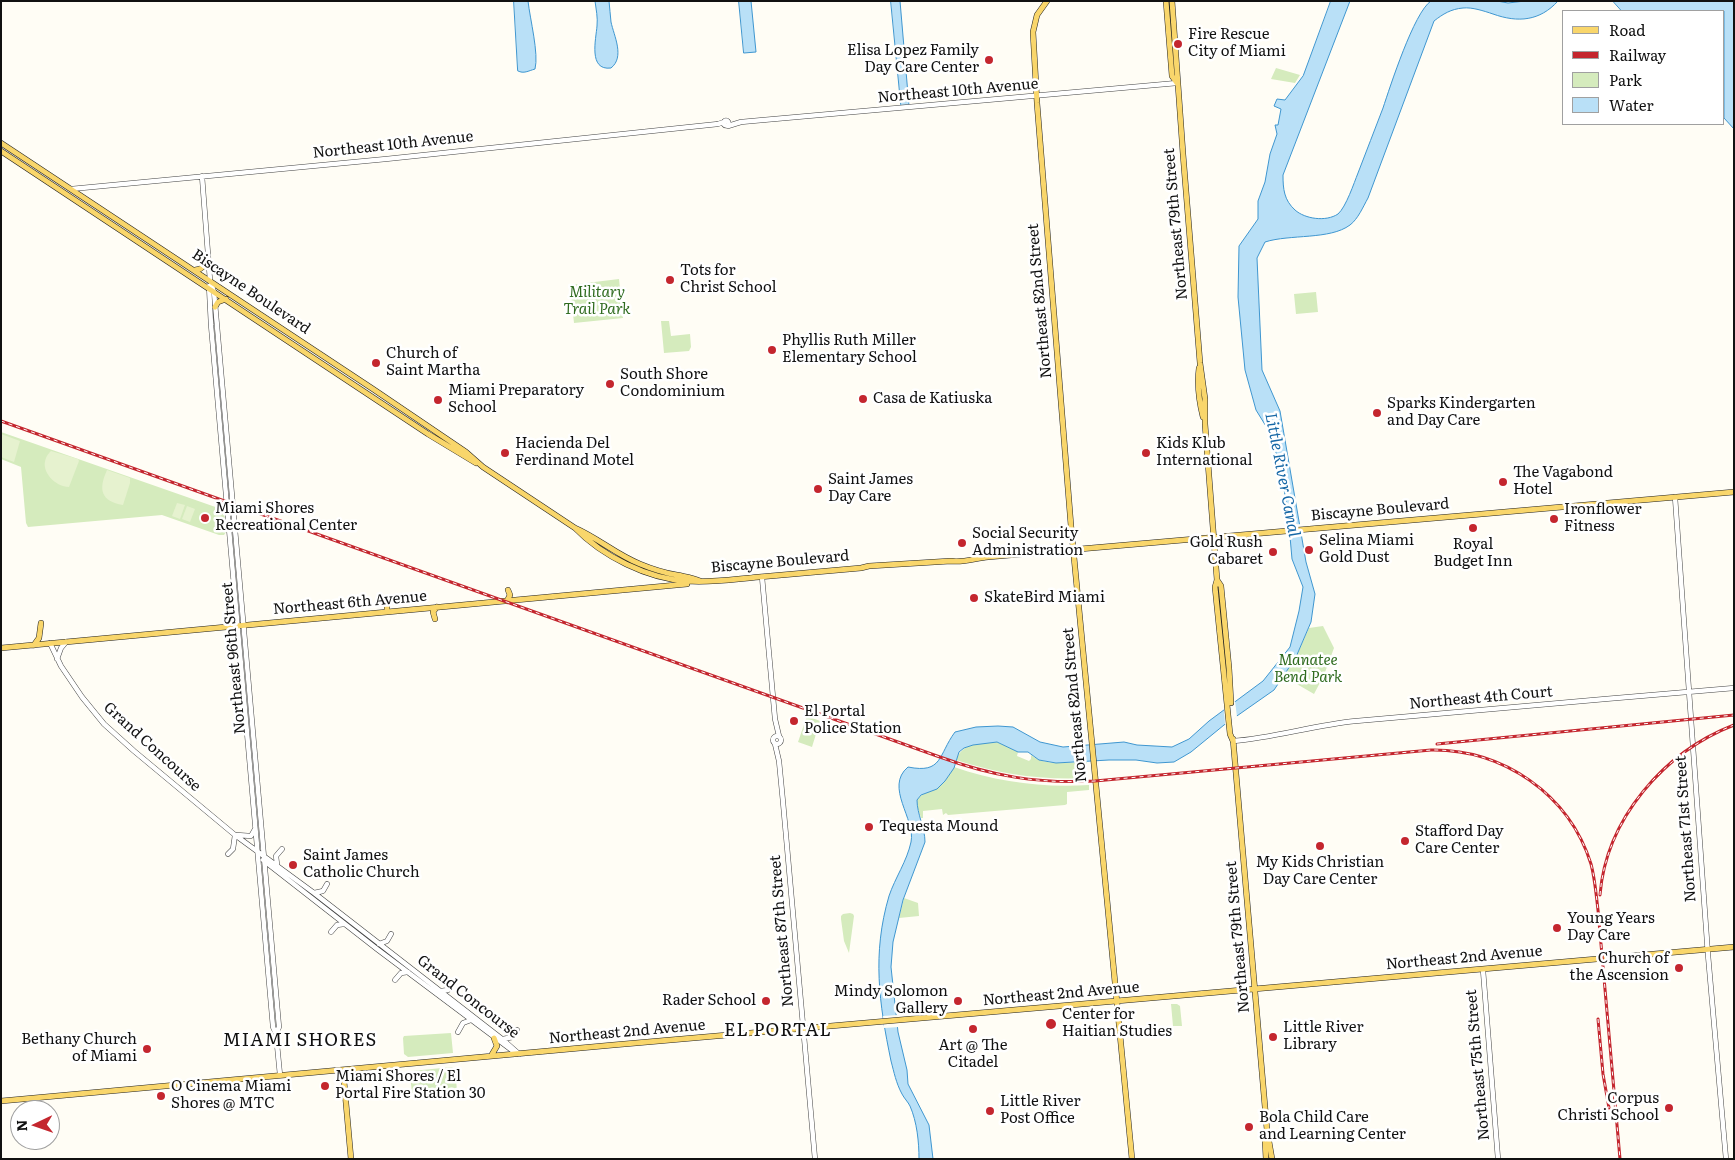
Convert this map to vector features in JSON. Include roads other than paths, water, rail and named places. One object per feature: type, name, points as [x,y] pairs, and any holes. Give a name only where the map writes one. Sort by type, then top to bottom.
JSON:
[{"type":"main road","name":"Northeast 82nd Street","points":[[1047,1],[1037,15],[1033,28],[1036,97],[1091,744],[1102,836],[1132,1159]]},
{"type":"main road","name":"Northeast 79th Street","points":[[1166,1],[1172,76],[1177,83]]},
{"type":"main road","name":"Northeast 79th Street","points":[[1172,1],[1200,363],[1205,398],[1205,424],[1217,580],[1221,586],[1228,659],[1232,741],[1267,1130],[1272,1159]]},
{"type":"main road","name":"Biscayne Boulevard","points":[[1,143],[374,389],[466,452],[483,467]]},
{"type":"main road","name":"Biscayne Boulevard","points":[[1,151],[208,289],[575,528],[588,534],[618,554],[634,561],[660,571],[693,577],[700,581],[862,568],[869,570],[879,567],[960,558],[968,559],[1734,492]]},
{"type":"main road","points":[[195,270],[200,269],[209,262]]},
{"type":"main road","points":[[215,307],[218,302],[227,300]]},
{"type":"main road","points":[[307,352],[315,355],[321,354]]},
{"type":"main road","points":[[361,389],[374,389]]},
{"type":"main road","name":"Northeast 6th Avenue","points":[[1,648],[675,586],[700,581]]},
{"type":"main road","points":[[507,601],[510,595],[508,590]]},
{"type":"main road","points":[[387,602],[387,612]]},
{"type":"main road","points":[[435,619],[433,613],[437,607]]},
{"type":"main road","points":[[34,645],[39,638],[41,623]]},
{"type":"main road","name":"Northeast 2nd Avenue","points":[[1,1101],[804,1028],[1734,947]]},
{"type":"main road","points":[[491,1056],[497,1048],[494,1038]]},
{"type":"main road","points":[[343,1070],[351,1159]]},
{"type":"main road","name":"Northeast 79th Street","points":[[1266,1159],[1265,1140],[1267,1130]]},
{"type":"street","name":"Northeast 10th Avenue","points":[[71,189],[718,124],[1177,83]]},
{"type":"street","name":"Northeast 96th Street","points":[[202,176],[210,280],[214,292],[257,852],[273,1027],[276,1034],[280,1075]]},
{"type":"street","name":"Northeast 96th Street","points":[[210,280],[208,289],[279,1027],[276,1034]]},
{"type":"street","name":"Northeast 71st Street","points":[[1675,497],[1708,950],[1726,1159]]},
{"type":"street","name":"Northeast 87th Street","points":[[762,577],[775,720],[777,736],[782,739],[777,744],[815,1159]]},
{"type":"street","points":[[57,659],[61,648],[66,642]]},
{"type":"street","name":"Grand Concourse","points":[[50,643],[57,659],[82,697],[104,724],[134,751],[235,835],[314,893],[519,1054]]},
{"type":"street","name":"Northeast 4th Court","points":[[1232,741],[1267,738],[1353,721],[1734,688]]},
{"type":"street","points":[[228,854],[233,849],[235,835],[250,836],[255,828]]},
{"type":"street","points":[[277,865],[276,856],[282,849]]},
{"type":"street","name":"Grand Concourse","points":[[257,852],[264,861],[345,924],[494,1038],[519,1054]]},
{"type":"street","points":[[265,878],[270,872],[278,872]]},
{"type":"street","points":[[314,893],[323,891],[327,884]]},
{"type":"street","points":[[331,932],[337,926],[345,924]]},
{"type":"street","points":[[379,944],[387,941],[391,934]]},
{"type":"street","name":"Northeast 75th Street","points":[[1483,970],[1498,1159]]},
{"type":"street","points":[[396,980],[401,973],[409,972]]},
{"type":"street","points":[[440,991],[448,990],[454,983]]},
{"type":"street","points":[[458,1032],[463,1023],[471,1020]]},
{"type":"street","points":[[502,1039],[510,1038],[516,1030]]},
{"type":"water","points":[[514,1],[528,1],[534,36],[535,69],[524,72],[518,71]]},
{"type":"water","points":[[595,1],[609,1],[611,22],[618,52],[615,63],[611,68],[604,68],[599,65],[596,59],[597,20]]},
{"type":"water","points":[[739,1],[751,1],[756,52],[744,53]]},
{"type":"water","points":[[891,1],[900,1],[909,106],[903,107],[901,105]]},
{"type":"water","name":"Little River Canal","points":[[1331,1],[1350,1],[1283,175],[1285,194],[1291,206],[1304,216],[1322,219],[1338,214],[1344,206],[1410,34],[1424,8],[1431,1],[1497,1],[1508,3],[1558,1],[1544,13],[1528,18],[1511,19],[1467,8],[1451,11],[1434,21],[1368,198],[1355,220],[1342,230],[1332,233],[1265,242],[1257,258],[1262,370],[1280,411],[1306,562],[1315,594],[1311,622],[1296,657],[1274,690],[1224,725],[1191,752],[1174,762],[1157,763],[1136,760],[1109,760],[1056,763],[1039,760],[1028,752],[1018,752],[997,742],[973,745],[959,752],[954,768],[937,789],[921,795],[917,800],[925,842],[903,900],[893,942],[891,967],[898,1032],[907,1070],[908,1084],[929,1125],[933,1159],[919,1159],[914,1119],[910,1106],[898,1086],[891,1061],[883,1019],[879,979],[880,938],[884,917],[889,896],[907,856],[911,842],[909,823],[900,793],[901,775],[908,767],[928,768],[934,765],[955,732],[976,727],[1013,727],[1040,742],[1063,747],[1124,742],[1137,745],[1172,747],[1189,739],[1209,721],[1263,681],[1290,647],[1303,587],[1292,559],[1283,483],[1272,436],[1256,410],[1245,370],[1238,297],[1239,246],[1258,219],[1258,201],[1265,182],[1270,154],[1277,134],[1275,125],[1278,125],[1281,109],[1274,106],[1277,99],[1285,100],[1303,76]]},
{"type":"water","points":[[1613,1],[1734,1],[1734,129],[1725,119],[1725,10],[1621,10]]},
{"type":"railway","points":[[1,421],[977,769],[1034,780],[1074,782],[1431,750],[1458,752],[1483,758],[1507,767],[1530,780],[1550,797],[1567,817],[1581,839],[1591,864],[1598,910],[1620,1159]]},
{"type":"railway","points":[[1437,744],[1734,715]]},
{"type":"railway","points":[[1600,895],[1605,867],[1614,840],[1627,815],[1643,792],[1662,771],[1684,752],[1708,737],[1734,725]]},
{"type":"railway","points":[[1598,1019],[1603,1074],[1609,1108]]},
{"type":"place","name":"Fire Rescue City of Miami","points":[[1178,44]]},
{"type":"place","name":"Elisa Lopez Family Day Care Center","points":[[989,60]]},
{"type":"place","name":"Tots for Christ School","points":[[670,280]]},
{"type":"place","name":"Phyllis Ruth Miller Elementary School","points":[[772,350]]},
{"type":"place","name":"Church of Saint Martha","points":[[376,363]]},
{"type":"place","name":"South Shore Condominium","points":[[610,384]]},
{"type":"place","name":"Casa de Katiuska","points":[[863,399]]},
{"type":"place","name":"Miami Preparatory School","points":[[438,400]]},
{"type":"place","name":"Sparks Kindergarten and Day Care","points":[[1377,413]]},
{"type":"place","name":"Hacienda Del Ferdinand Motel","points":[[505,453]]},
{"type":"place","name":"Kids Klub International","points":[[1146,453]]},
{"type":"place","name":"The Vagabond Hotel","points":[[1503,482]]},
{"type":"place","name":"Saint James Day Care","points":[[818,489]]},
{"type":"place","name":"Miami Shores Recreational Center","points":[[205,518]]},
{"type":"place","name":"Ironflower Fitness","points":[[1554,519]]},
{"type":"place","name":"Royal Budget Inn","points":[[1473,528]]},
{"type":"place","name":"Social Security Administration","points":[[962,543]]},
{"type":"place","name":"Selina Miami Gold Dust","points":[[1309,550]]},
{"type":"place","name":"Gold Rush Cabaret","points":[[1273,552]]},
{"type":"place","name":"SkateBird Miami","points":[[974,598]]},
{"type":"place","name":"El Portal Police Station","points":[[794,721]]},
{"type":"place","name":"Tequesta Mound","points":[[869,827]]},
{"type":"place","name":"Stafford Day Care Center","points":[[1405,841]]},
{"type":"place","name":"My Kids Christian Day Care Center","points":[[1320,846]]},
{"type":"place","name":"Saint James Catholic Church","points":[[293,865]]},
{"type":"place","name":"Young Years Day Care","points":[[1557,928]]},
{"type":"place","name":"Church of the Ascension","points":[[1679,968]]},
{"type":"place","name":"Rader School","points":[[766,1001]]},
{"type":"place","name":"Mindy Solomon Gallery","points":[[958,1001]]},
{"type":"place","name":"Center for Haitian Studies","points":[[1051,1024]]},
{"type":"place","name":"Art @ The Citadel","points":[[973,1029]]},
{"type":"place","name":"Little River Library","points":[[1273,1037]]},
{"type":"place","name":"Bethany Church of Miami","points":[[147,1049]]},
{"type":"place","name":"Miami Shores / El Portal Fire Station 30","points":[[325,1086]]},
{"type":"place","name":"O Cinema Miami Shores @ MTC","points":[[161,1096]]},
{"type":"place","name":"Corpus Christi School","points":[[1669,1108]]},
{"type":"place","name":"Little River Post Office","points":[[990,1111]]},
{"type":"place","name":"Bola Child Care and Learning Center","points":[[1249,1127]]},
{"type":"district","name":"EL PORTAL","points":[[778,1031]]},
{"type":"district","name":"MIAMI SHORES","points":[[300,1041]]},
{"type":"park label","name":"Military Trail Park","points":[[597,302]]},
{"type":"park label","name":"Manatee Bend Park","points":[[1308,670]]}]
